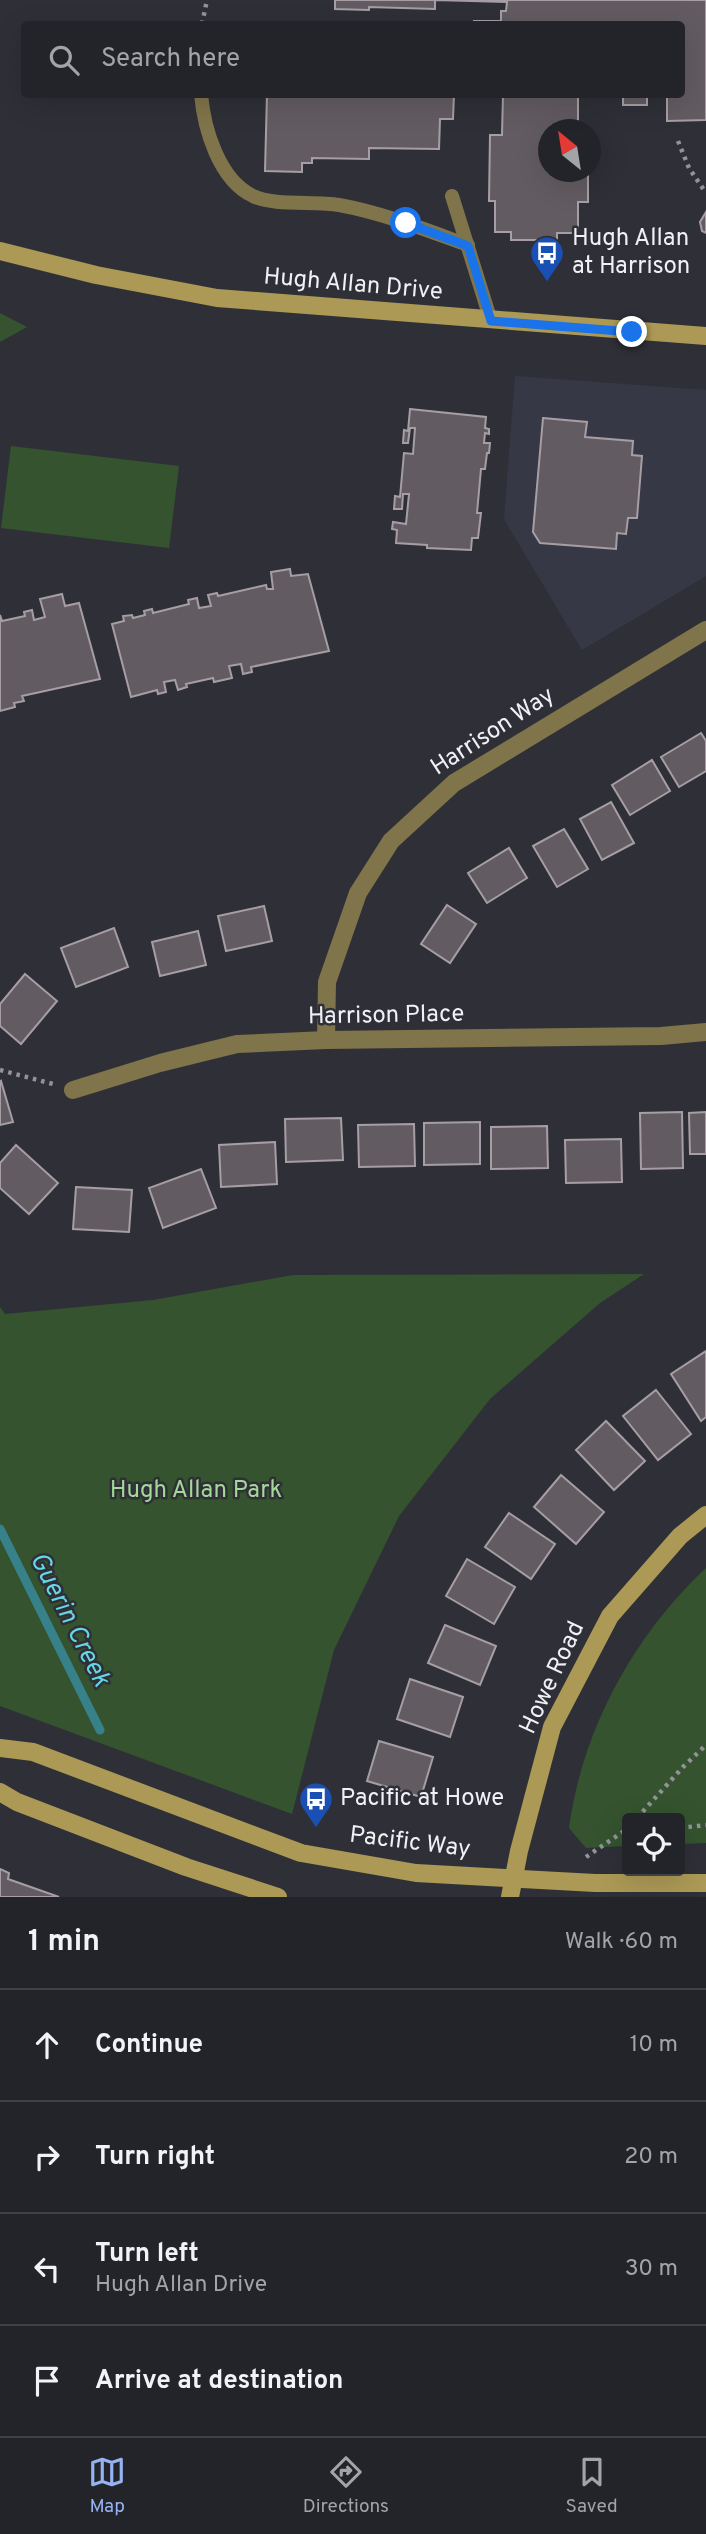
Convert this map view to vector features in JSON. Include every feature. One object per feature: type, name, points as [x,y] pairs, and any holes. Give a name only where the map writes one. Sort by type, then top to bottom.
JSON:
[{"type":"main road","name":"Hugh Allan Drive","points":[[0,251],[96,275],[217,298],[706,336]]},
{"type":"main road","name":"Howe Road","points":[[510,1897],[552,1727],[610,1616],[680,1536],[706,1515]]},
{"type":"main road","name":"Pacific Way","points":[[0,1748],[33,1752],[301,1853],[416,1873],[595,1883],[706,1883]]},
{"type":"main road","points":[[0,1792],[17,1802],[173,1862],[278,1897]]},
{"type":"street","name":"Harrison Way","points":[[326,1040],[327,982],[358,893],[391,841],[454,783],[706,630]]},
{"type":"street","name":"Harrison Place","points":[[73,1090],[160,1063],[237,1044],[326,1040],[661,1036],[706,1032]]},
{"type":"lane","points":[[201,98],[202,111],[227,175],[253,197],[338,205],[406,223],[468,246]]},
{"type":"lane","points":[[452,196],[491,321]]},
{"type":"path","points":[[203,21],[207,0]]},
{"type":"path","points":[[678,141],[689,168],[706,194]]},
{"type":"path","points":[[0,1070],[73,1090]]},
{"type":"path","points":[[641,1813],[682,1767],[706,1745]]},
{"type":"path","points":[[685,1827],[706,1825]]},
{"type":"path","points":[[586,1857],[622,1834]]},
{"type":"shaded area","points":[[515,376],[706,390],[706,576],[582,650],[504,519]]},
{"type":"green space","points":[[0,313],[27,327],[0,342]]},
{"type":"green space","points":[[11,446],[179,466],[169,548],[1,528]]},
{"type":"green space","name":"Hugh Allan Park","points":[[644,1274],[600,1303],[490,1399],[399,1516],[334,1650],[292,1814],[0,1706],[0,1307],[5,1314],[153,1300],[293,1275]]},
{"type":"green space","points":[[706,1568],[706,1843],[685,1844],[685,1813],[622,1813],[622,1846],[586,1848],[569,1828],[586,1755],[615,1686],[634,1654],[680,1594]]},
{"type":"building","points":[[335,0],[435,0],[435,9],[335,9]]},
{"type":"building","points":[[435,0],[706,0],[706,120],[667,121],[667,98],[685,98],[685,21],[501,21],[501,11],[506,11],[507,2]]},
{"type":"building","points":[[267,98],[454,98],[453,119],[440,119],[439,149],[369,148],[369,159],[312,158],[312,163],[302,163],[302,172],[265,171]]},
{"type":"building","points":[[503,98],[578,98],[578,119],[538,119],[538,182],[588,182],[588,202],[578,202],[578,233],[557,233],[557,240],[511,240],[511,232],[495,232],[495,201],[489,201],[490,135],[502,135]]},
{"type":"building","points":[[623,98],[647,98],[647,105],[623,105]]},
{"type":"building","points":[[706,212],[706,233],[702,231],[700,222]]},
{"type":"building","points":[[410,409],[486,417],[485,428],[489,429],[489,434],[485,433],[484,443],[490,443],[489,453],[485,469],[481,469],[478,538],[472,538],[471,550],[396,543],[397,530],[392,529],[393,522],[406,524],[409,494],[403,494],[402,509],[394,509],[395,496],[400,497],[404,453],[413,454],[415,428],[410,428],[408,443],[403,443],[404,430],[408,431]]},
{"type":"building","points":[[543,418],[587,422],[585,437],[633,441],[632,455],[642,456],[637,518],[628,518],[626,534],[617,533],[616,549],[540,543],[533,532]]},
{"type":"building","points":[[290,569],[291,576],[308,574],[329,651],[251,667],[252,672],[243,674],[241,664],[229,666],[232,678],[214,682],[213,678],[186,684],[187,687],[178,690],[175,680],[164,682],[166,692],[158,694],[157,690],[131,697],[112,624],[124,621],[123,616],[132,615],[133,618],[145,615],[144,611],[152,609],[153,613],[189,604],[188,600],[197,598],[199,608],[211,606],[208,595],[217,593],[218,596],[266,585],[267,589],[273,589],[271,572]]},
{"type":"building","points":[[62,594],[65,606],[79,603],[100,679],[22,696],[24,701],[0,711],[0,615],[2,621],[25,616],[24,612],[32,610],[34,620],[45,617],[40,599]]},
{"type":"building","points":[[701,733],[706,741],[706,771],[679,787],[661,757]]},
{"type":"building","points":[[652,760],[670,791],[630,815],[612,785]]},
{"type":"building","points":[[611,802],[634,843],[602,860],[580,819]]},
{"type":"building","points":[[564,829],[588,869],[557,887],[533,846]]},
{"type":"building","points":[[509,848],[527,878],[487,903],[468,873]]},
{"type":"building","points":[[447,905],[476,924],[450,963],[421,944]]},
{"type":"building","points":[[264,906],[272,941],[226,951],[218,916]]},
{"type":"building","points":[[114,928],[128,967],[76,987],[61,948]]},
{"type":"building","points":[[198,931],[206,965],[160,976],[152,942]]},
{"type":"building","points":[[25,974],[57,1001],[21,1044],[0,1026],[0,1004]]},
{"type":"building","points":[[0,1082],[13,1122],[0,1125]]},
{"type":"building","points":[[682,1112],[683,1168],[641,1169],[640,1113]]},
{"type":"building","points":[[706,1112],[706,1154],[690,1154],[689,1113]]},
{"type":"building","points":[[341,1118],[343,1160],[286,1162],[285,1119]]},
{"type":"building","points":[[480,1122],[480,1164],[424,1165],[424,1123]]},
{"type":"building","points":[[414,1124],[415,1166],[359,1167],[358,1125]]},
{"type":"building","points":[[547,1126],[548,1168],[491,1169],[491,1127]]},
{"type":"building","points":[[621,1139],[622,1182],[566,1183],[565,1140]]},
{"type":"building","points":[[275,1142],[277,1184],[221,1187],[219,1145]]},
{"type":"building","points":[[16,1145],[58,1183],[29,1214],[0,1188],[0,1163]]},
{"type":"building","points":[[201,1169],[216,1208],[163,1228],[149,1188]]},
{"type":"building","points":[[76,1187],[132,1190],[129,1232],[73,1229]]},
{"type":"building","points":[[706,1351],[706,1417],[701,1421],[671,1374]]},
{"type":"building","points":[[656,1390],[691,1434],[658,1460],[623,1416]]},
{"type":"building","points":[[606,1421],[645,1461],[614,1490],[576,1450]]},
{"type":"building","points":[[561,1475],[604,1512],[576,1544],[534,1507]]},
{"type":"building","points":[[509,1513],[555,1544],[531,1579],[485,1547]]},
{"type":"building","points":[[467,1559],[515,1587],[494,1624],[446,1596]]},
{"type":"building","points":[[445,1625],[496,1646],[480,1685],[428,1663]]},
{"type":"building","points":[[410,1679],[463,1697],[450,1737],[397,1719]]},
{"type":"building","points":[[379,1741],[433,1757],[421,1797],[367,1781]]},
{"type":"building","points":[[0,1869],[9,1873],[8,1879],[59,1897],[0,1897]]},
{"type":"waterway","name":"Guerin Creek","points":[[0,1529],[100,1730]]},
{"type":"place","name":"Hugh Allan at Harrison","points":[[547,283]]},
{"type":"place","name":"Pacific at Howe","points":[[316,1829]]},
{"type":"route","points":[[406,223],[468,246],[491,321],[632,332]]}]
